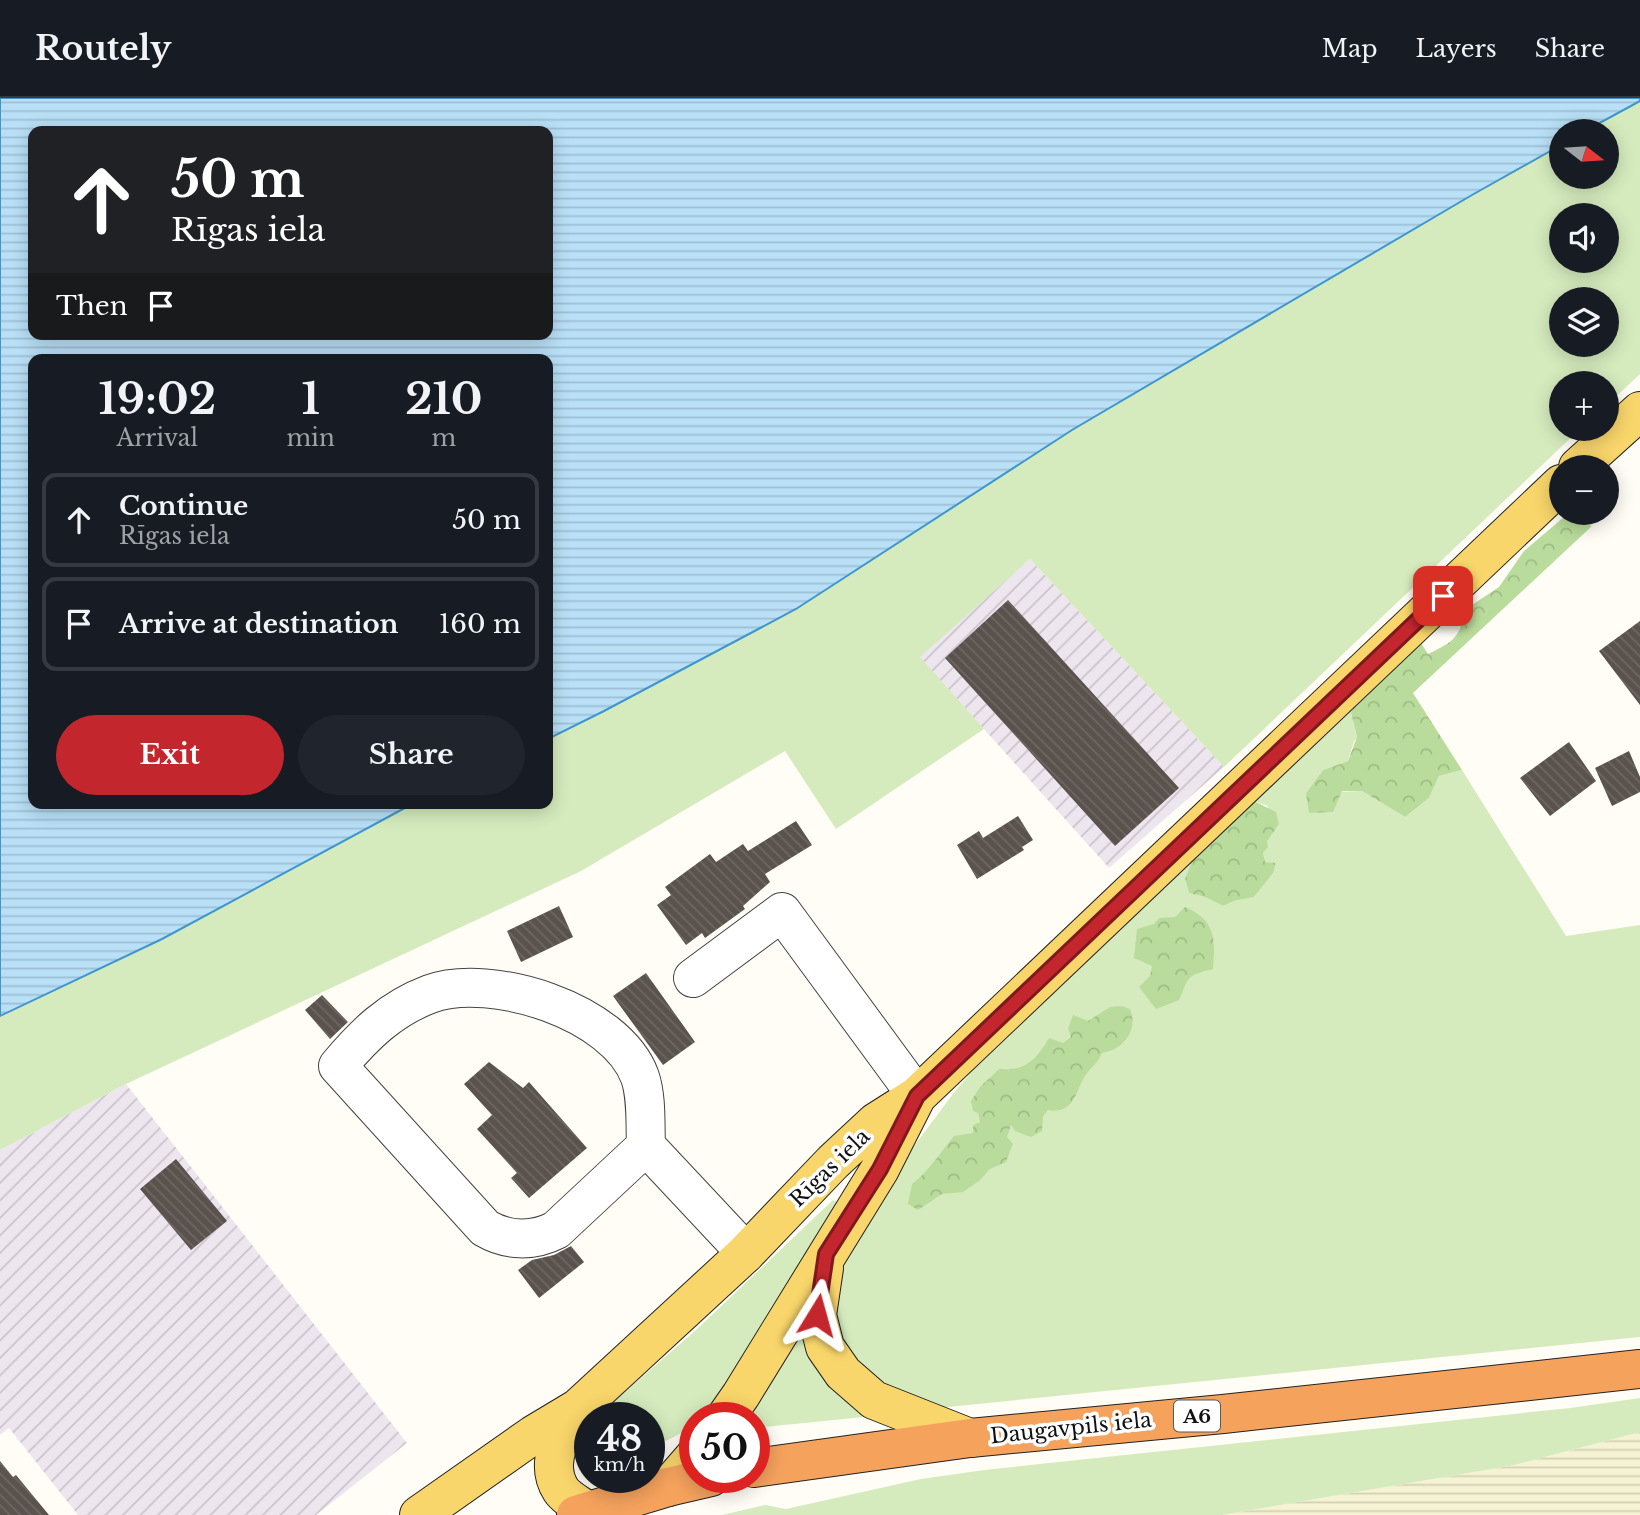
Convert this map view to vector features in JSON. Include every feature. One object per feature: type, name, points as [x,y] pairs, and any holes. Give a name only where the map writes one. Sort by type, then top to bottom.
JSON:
[{"type":"highway","name":"Daugavpils iela","points":[[770,1466],[970,1438],[1640,1369]]},
{"type":"highway","points":[[582,1513],[679,1484]]},
{"type":"main road","points":[[1591,455],[1640,411]]},
{"type":"main road","name":"Rīgas iela","points":[[585,1402],[745,1254],[833,1162],[876,1122],[917,1096],[1549,495]]},
{"type":"main road","points":[[736,1402],[880,1169],[917,1096]]},
{"type":"main road","points":[[826,1254],[817,1315],[825,1347],[842,1373],[874,1400],[970,1438]]},
{"type":"main road","name":"Rīgas iela","points":[[419,1515],[533,1434],[574,1410]]},
{"type":"main road","points":[[574,1415],[561,1436],[553,1465],[561,1491],[582,1513]]},
{"type":"main road","points":[[668,1487],[679,1475]]},
{"type":"lane","points":[[693,978],[782,912],[917,1096]]},
{"type":"lane","points":[[646,1146],[556,1230],[527,1239],[495,1234],[485,1228],[338,1066],[375,1026],[393,1013],[432,994],[471,988],[509,991],[590,1022],[604,1032],[631,1060],[639,1076],[644,1097],[646,1146],[745,1254]]},
{"type":"shaded area","points":[[1030,559],[1224,767],[1109,868],[919,657]]},
{"type":"shaded area","points":[[126,1084],[407,1443],[316,1515],[78,1515],[9,1428],[0,1435],[0,1150]]},
{"type":"shaded area","points":[[1640,1432],[1640,1515],[1222,1515],[1515,1465]]},
{"type":"green space","points":[[1640,101],[1640,374],[1619,394],[1619,371],[1549,371],[1549,441],[1567,441],[1553,455],[1549,455],[1549,458],[1224,767],[1030,559],[920,657],[984,729],[836,829],[785,751],[581,871],[126,1084],[0,1150],[0,1016],[162,939],[403,809],[553,809],[553,736],[796,609],[1072,430],[1549,152],[1549,189],[1619,189],[1619,119],[1607,119]]},
{"type":"green space","points":[[1555,525],[1592,526],[1413,693],[1462,770],[1439,776],[1429,798],[1405,817],[1362,791],[1342,791],[1333,812],[1309,813],[1306,793],[1323,770],[1348,761],[1357,737],[1351,713],[1354,706],[1421,643],[1428,654],[1450,642],[1458,633],[1466,609],[1499,587],[1524,551]]},
{"type":"green space","points":[[1354,706],[1351,713],[1357,738],[1348,761],[1323,770],[1306,793],[1362,791],[1405,817],[1429,798],[1439,776],[1462,770],[1566,936],[1640,925],[1640,1337],[938,1408],[916,1406],[842,1359],[832,1284],[899,1166],[956,1090],[994,1046],[1192,860],[1185,879],[1189,893],[1223,906],[1254,897],[1273,872],[1264,862],[1263,853],[1267,841],[1268,806],[1254,801]]},
{"type":"green space","points":[[1254,801],[1276,812],[1279,824],[1267,841],[1268,847],[1263,853],[1265,862],[1276,863],[1273,873],[1254,897],[1223,906],[1189,893],[1185,879],[1192,860]]},
{"type":"green space","points":[[1185,907],[1203,919],[1212,932],[1213,969],[1197,973],[1187,981],[1179,1000],[1156,1009],[1139,987],[1150,976],[1152,966],[1134,958],[1137,929],[1154,924],[1159,918],[1175,917]]},
{"type":"green space","points":[[1122,1006],[1130,1009],[1132,1017],[1131,1031],[1127,1038],[1116,1048],[1102,1053],[1084,1077],[1070,1104],[1058,1110],[1048,1110],[1043,1116],[1042,1131],[1031,1137],[1015,1131],[1011,1125],[1007,1137],[1013,1144],[1006,1162],[990,1169],[963,1192],[942,1194],[918,1210],[908,1204],[912,1184],[929,1168],[954,1136],[973,1133],[973,1125],[980,1122],[978,1113],[973,1111],[971,1101],[980,1087],[999,1069],[1023,1066],[1035,1058],[1049,1038],[1063,1043],[1071,1037],[1068,1028],[1073,1015],[1088,1021],[1110,1007]]},
{"type":"green space","points":[[833,1200],[839,1203],[719,1398],[716,1402],[679,1402],[679,1434],[665,1441],[665,1402],[613,1402],[695,1331]]},
{"type":"green space","points":[[805,1324],[871,1413],[864,1417],[770,1426],[770,1402],[755,1402]]},
{"type":"green space","points":[[1640,1398],[1640,1432],[1515,1465],[1222,1515],[722,1515],[765,1505],[786,1509],[921,1479],[984,1470],[1570,1408]]},
{"type":"water","points":[[0,98],[1640,98],[1640,101],[1607,119],[1549,119],[1549,152],[1072,430],[796,609],[553,736],[553,354],[28,354],[28,809],[403,809],[162,939],[0,1016]]},
{"type":"building","points":[[1008,600],[1179,788],[1115,846],[945,658]]},
{"type":"building","points":[[1640,621],[1640,705],[1599,651]]},
{"type":"building","points":[[1569,742],[1596,781],[1550,816],[1520,778]]},
{"type":"building","points":[[1629,751],[1640,777],[1640,792],[1612,806],[1595,768]]},
{"type":"building","points":[[1018,816],[1033,840],[1022,847],[1024,850],[977,879],[957,845],[979,831],[983,838]]},
{"type":"building","points":[[796,821],[812,845],[765,874],[770,882],[743,906],[745,909],[705,938],[702,933],[686,945],[657,905],[671,895],[665,887],[710,854],[716,862],[743,844],[748,851]]},
{"type":"building","points":[[559,906],[573,937],[521,962],[507,931]]},
{"type":"building","points":[[646,973],[695,1042],[663,1065],[613,996]]},
{"type":"building","points":[[322,995],[348,1022],[330,1039],[305,1010]]},
{"type":"building","points":[[489,1062],[523,1088],[529,1082],[587,1148],[529,1198],[511,1178],[517,1173],[477,1129],[492,1115],[464,1084]]},
{"type":"building","points":[[176,1159],[227,1221],[191,1250],[140,1189]]},
{"type":"building","points":[[571,1246],[584,1262],[539,1298],[518,1270],[532,1260],[554,1255]]},
{"type":"building","points":[[0,1461],[13,1477],[16,1475],[49,1515],[0,1515]]},
{"type":"route","points":[[817,1315],[826,1254],[880,1169],[917,1096],[1443,596]]}]
